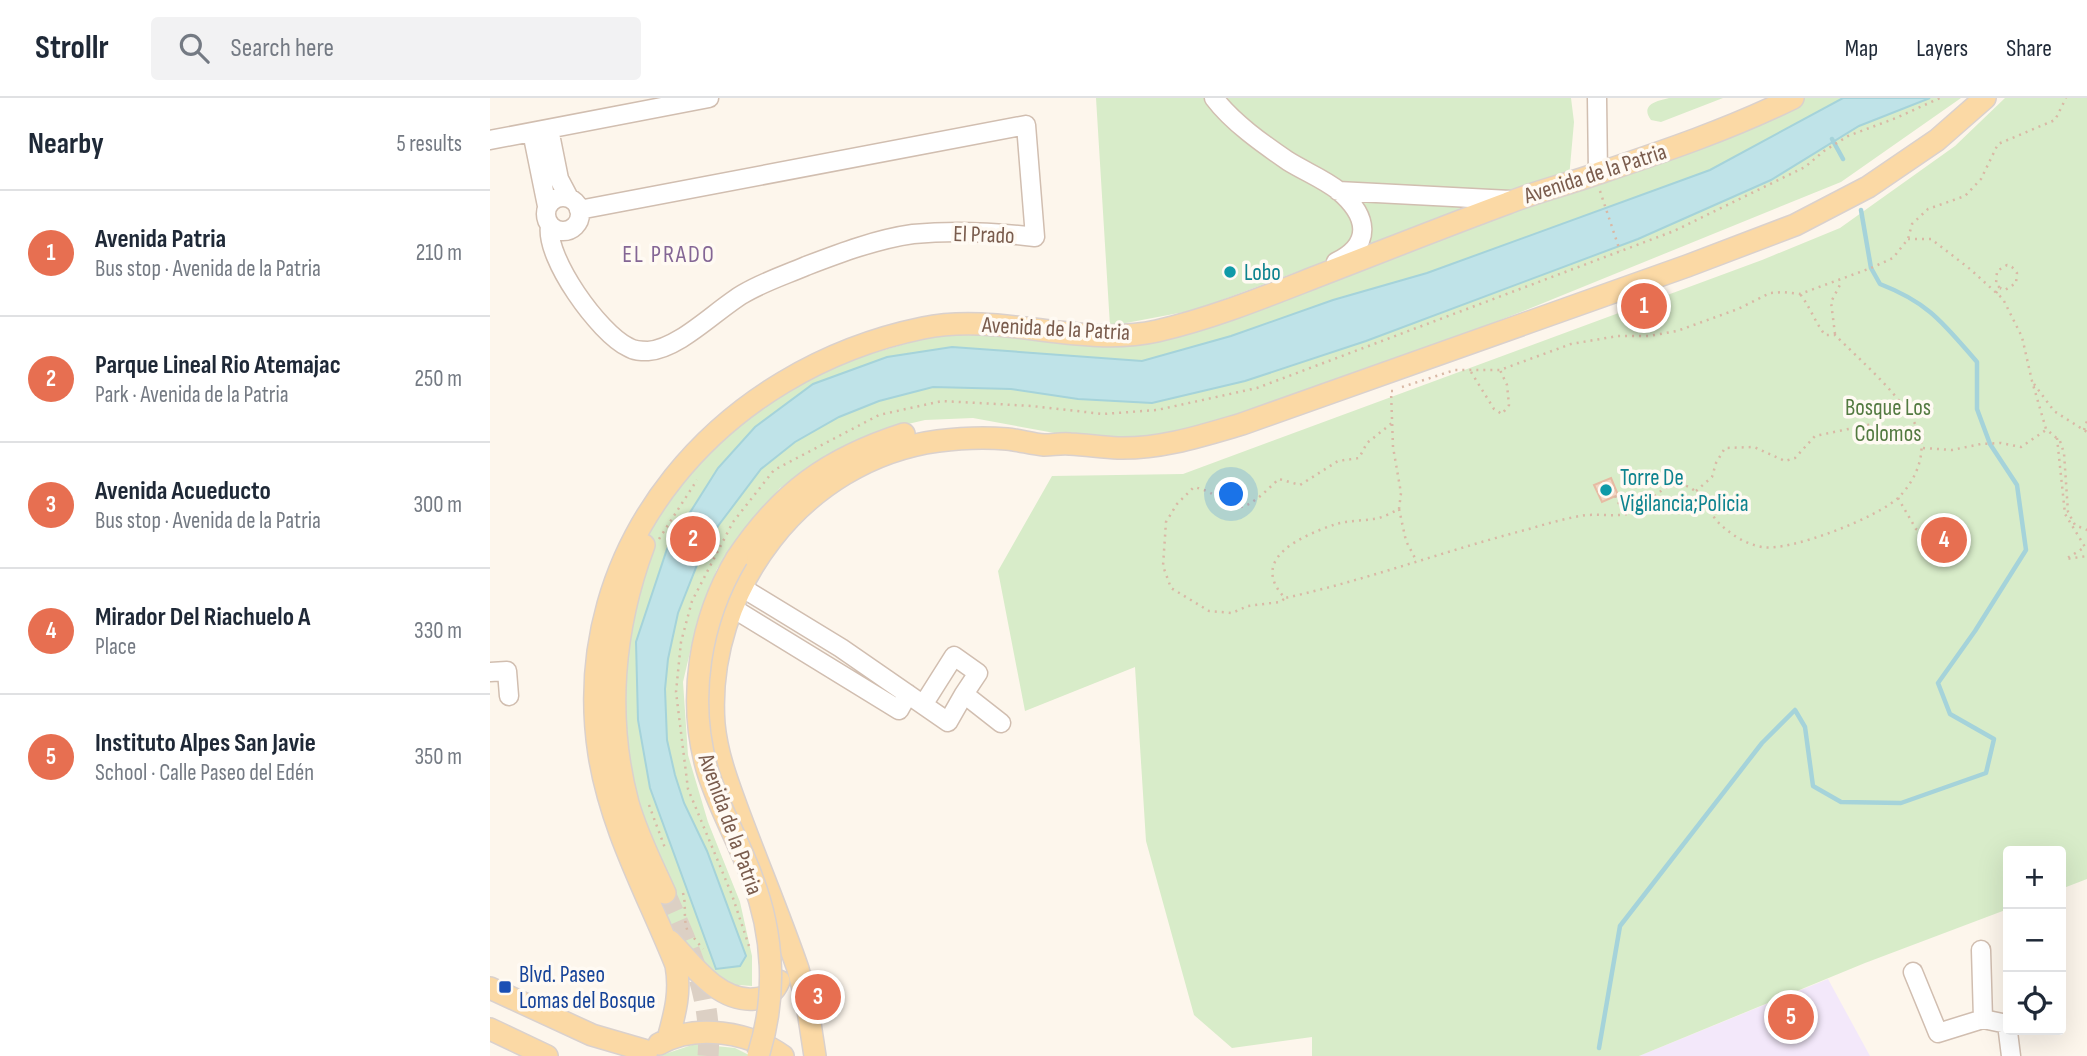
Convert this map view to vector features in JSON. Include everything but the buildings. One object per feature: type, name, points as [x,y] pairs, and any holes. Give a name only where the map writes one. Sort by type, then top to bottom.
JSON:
[{"type":"main road","name":"Avenida de la Patria","points":[[668,1039],[678,1002],[676,965],[614,818],[603,774],[595,706],[597,662],[606,609],[625,555],[646,516],[666,487],[711,435],[758,397],[821,362],[869,342],[928,326],[972,323],[1111,336],[1151,332],[1187,323],[1266,296],[1513,200],[1599,182],[1793,98]]},
{"type":"main road","name":"Avenida de la Patria","points":[[815,1056],[807,1004],[798,969],[722,768],[714,724],[715,682],[731,607],[762,549],[784,523],[827,486],[867,463],[899,450],[949,440],[1007,439],[1043,445],[1118,448],[1156,446],[1194,439],[1255,420],[1688,266],[1795,225],[1868,187],[1937,140],[1985,98]]},
{"type":"main road","name":"Avenida de la Patria","points":[[758,1056],[768,1020],[771,986],[765,922],[752,876],[711,783],[702,750],[698,713],[705,633],[718,594],[737,558],[765,520],[794,491],[828,466],[869,445],[904,434],[974,426],[1044,436],[1068,444]]},
{"type":"main road","name":"Avenida de la Patria","points":[[666,487],[641,551],[626,601],[614,680],[614,717],[617,751],[626,794],[643,845],[673,889]]},
{"type":"main road","points":[[664,935],[722,991],[749,1000],[768,996],[775,990],[781,968],[764,881]]},
{"type":"main road","points":[[490,988],[592,1035],[645,1053],[668,1039],[702,1033],[731,1035],[765,1045],[783,1056]]},
{"type":"main road","points":[[490,1002],[611,1056]]},
{"type":"main road","points":[[490,1029],[547,1056]]},
{"type":"street","points":[[490,140],[709,98]]},
{"type":"street","points":[[1214,98],[1254,135],[1287,160],[1339,191],[1362,222],[1363,233],[1359,246],[1351,255],[1266,296]]},
{"type":"street","points":[[1597,98],[1599,182]]},
{"type":"street","name":"El Prado","points":[[550,226],[553,248],[573,289],[602,326],[626,347],[638,351],[660,349],[678,340],[742,295],[772,279],[870,244],[924,234],[999,232],[1035,237],[1026,125],[574,204]]},
{"type":"street","points":[[540,130],[559,179],[574,204],[577,222],[570,229],[558,230],[550,226],[546,216],[540,130]]},
{"type":"street","points":[[1339,191],[1513,200]]},
{"type":"street","points":[[547,206],[556,198],[574,204]]},
{"type":"street","points":[[731,607],[899,709],[916,700],[954,656],[978,673],[948,722],[916,700],[841,648],[741,587]]},
{"type":"street","points":[[829,667],[841,648]]},
{"type":"street","points":[[490,672],[507,671],[509,696]]},
{"type":"street","points":[[964,694],[1001,723]]},
{"type":"street","points":[[1981,950],[1983,1019]]},
{"type":"street","points":[[1913,972],[1938,1033],[1983,1019],[2007,1024],[2011,1056]]},
{"type":"path","points":[[1824,151],[1847,136],[1940,98]]},
{"type":"path","points":[[1416,560],[1406,541],[1399,509],[1401,493],[1392,447],[1391,391],[1455,370],[1500,370],[1571,344],[1618,336],[1649,336],[1677,331],[1738,309],[1770,293],[1800,294],[1893,258],[1908,239],[1912,224],[1928,209],[1965,196],[1981,179],[1998,144],[2055,120],[2066,98]]},
{"type":"path","points":[[1599,182],[1620,251]]},
{"type":"path","points":[[1908,239],[1930,239],[1970,269],[2003,299],[2022,337],[2046,429],[2057,438],[2064,453],[2068,512],[2075,525],[2087,530]]},
{"type":"path","points":[[2007,265],[2012,267],[2017,273],[2016,283],[2005,290],[2000,288],[1996,284],[1997,271],[2007,265]]},
{"type":"path","points":[[1392,423],[1367,443],[1359,458],[1338,461],[1300,485],[1279,479],[1241,507],[1230,507],[1211,491],[1194,487],[1177,504],[1166,522],[1163,566],[1171,588],[1209,611],[1232,613],[1248,606],[1280,602],[1285,598],[1416,560],[1582,515],[1624,514],[1642,509],[1670,486],[1685,485],[1696,491],[1719,523],[1745,543],[1766,548],[1803,542],[1870,516],[1898,498],[1916,475],[1923,448],[1918,430],[1902,407],[1835,335],[1831,302],[1844,278]]},
{"type":"path","points":[[1996,293],[2000,288]]},
{"type":"path","points":[[1800,294],[1810,307],[1813,320],[1825,335],[1835,335]]},
{"type":"path","points":[[1469,370],[1494,409],[1502,414],[1509,405],[1507,385],[1500,370]]},
{"type":"path","points":[[2032,381],[2054,411],[2085,431],[2087,421]]},
{"type":"path","points":[[1696,491],[1712,477],[1716,463],[1725,449],[1754,447],[1785,461],[1795,458],[1815,436],[1877,423],[1902,407]]},
{"type":"path","points":[[1923,448],[1952,450],[2001,443],[2021,447],[2046,429]]},
{"type":"path","points":[[2057,438],[2065,514],[2085,547],[2066,559],[2087,556]]},
{"type":"path","points":[[655,545],[689,494]]},
{"type":"path","points":[[1615,496],[1624,514]]},
{"type":"path","points":[[1898,498],[1916,529],[1941,540]]},
{"type":"path","points":[[1285,598],[1275,587],[1272,568],[1287,546],[1338,524],[1382,517],[1399,509]]},
{"type":"path","points":[[647,802],[666,849]]},
{"type":"path","points":[[673,889],[685,899],[684,924],[705,954]]},
{"type":"shaded area","points":[[1828,979],[1870,1056],[1639,1056]]},
{"type":"green space","points":[[1096,98],[1571,98],[1574,122],[1569,178],[1195,310],[1110,326]]},
{"type":"green space","points":[[1669,98],[1723,98],[1661,122],[1651,120],[1648,107]]},
{"type":"green space","points":[[1799,98],[1961,98],[1841,182],[1305,396],[1190,431],[1113,440],[1060,434],[973,418],[925,420],[878,431],[829,456],[780,488],[747,527],[717,569],[697,622],[683,682],[688,755],[708,822],[740,902],[752,956],[752,986],[728,983],[713,975],[692,956],[655,896],[673,885],[647,832],[630,781],[620,692],[642,551],[667,488],[795,376],[963,327],[1127,341]]},
{"type":"green space","name":"Bosque Los Colomos","points":[[2005,98],[2087,98],[2087,879],[2066,887],[2066,846],[2003,846],[2003,911],[1865,963],[1639,1056],[1312,1056],[1312,1037],[1232,1048],[1194,1015],[1146,841],[1135,667],[1025,711],[998,571],[1052,476],[1183,474],[1762,260],[1840,228],[1955,146]]},
{"type":"green space","points":[[695,1044],[735,1048],[751,1056],[659,1056]]},
{"type":"water","points":[[1843,98],[1930,98],[1859,126],[1771,180],[1638,239],[1366,341],[1245,381],[1152,403],[1078,399],[1011,389],[933,387],[879,401],[839,417],[795,442],[761,469],[718,526],[699,560],[678,613],[668,659],[665,689],[667,740],[675,775],[746,956],[740,966],[716,969],[650,788],[638,720],[636,642],[667,549],[718,468],[755,427],[813,384],[887,357],[952,347],[1142,361],[1231,336],[1333,300],[1427,273],[1710,170]]},
{"type":"waterway","points":[[1832,139],[1843,159]]},
{"type":"waterway","points":[[1599,1048],[1620,926],[1762,743],[1795,710],[1805,727],[1813,786],[1841,802],[1901,803],[1986,773],[1994,739],[1950,714],[1938,683],[1975,631],[2026,550],[2017,485],[1990,444],[1977,409],[1977,362],[1944,325],[1923,307],[1880,284],[1871,268],[1861,210]]},
{"type":"tunnel","points":[[665,893],[690,952],[703,992],[709,1034],[708,1056]]},
{"type":"place","name":"Lobo","points":[[1230,272]]},
{"type":"place","name":"Avenida Patria","points":[[1644,306]]},
{"type":"place","name":"Torre De Vigilancia;Policia","points":[[1606,490]]},
{"type":"place","name":"Parque Lineal Rio Atemajac","points":[[693,539]]},
{"type":"place","name":"Mirador Del Riachuelo A","points":[[1944,540]]},
{"type":"place","name":"Blvd. Paseo Lomas del Bosque","points":[[505,987]]},
{"type":"place","name":"Avenida Acueducto","points":[[818,997]]},
{"type":"place","name":"Instituto Alpes San Javie","points":[[1791,1017]]},
{"type":"district","name":"EL PRADO","points":[[669,254]]}]
